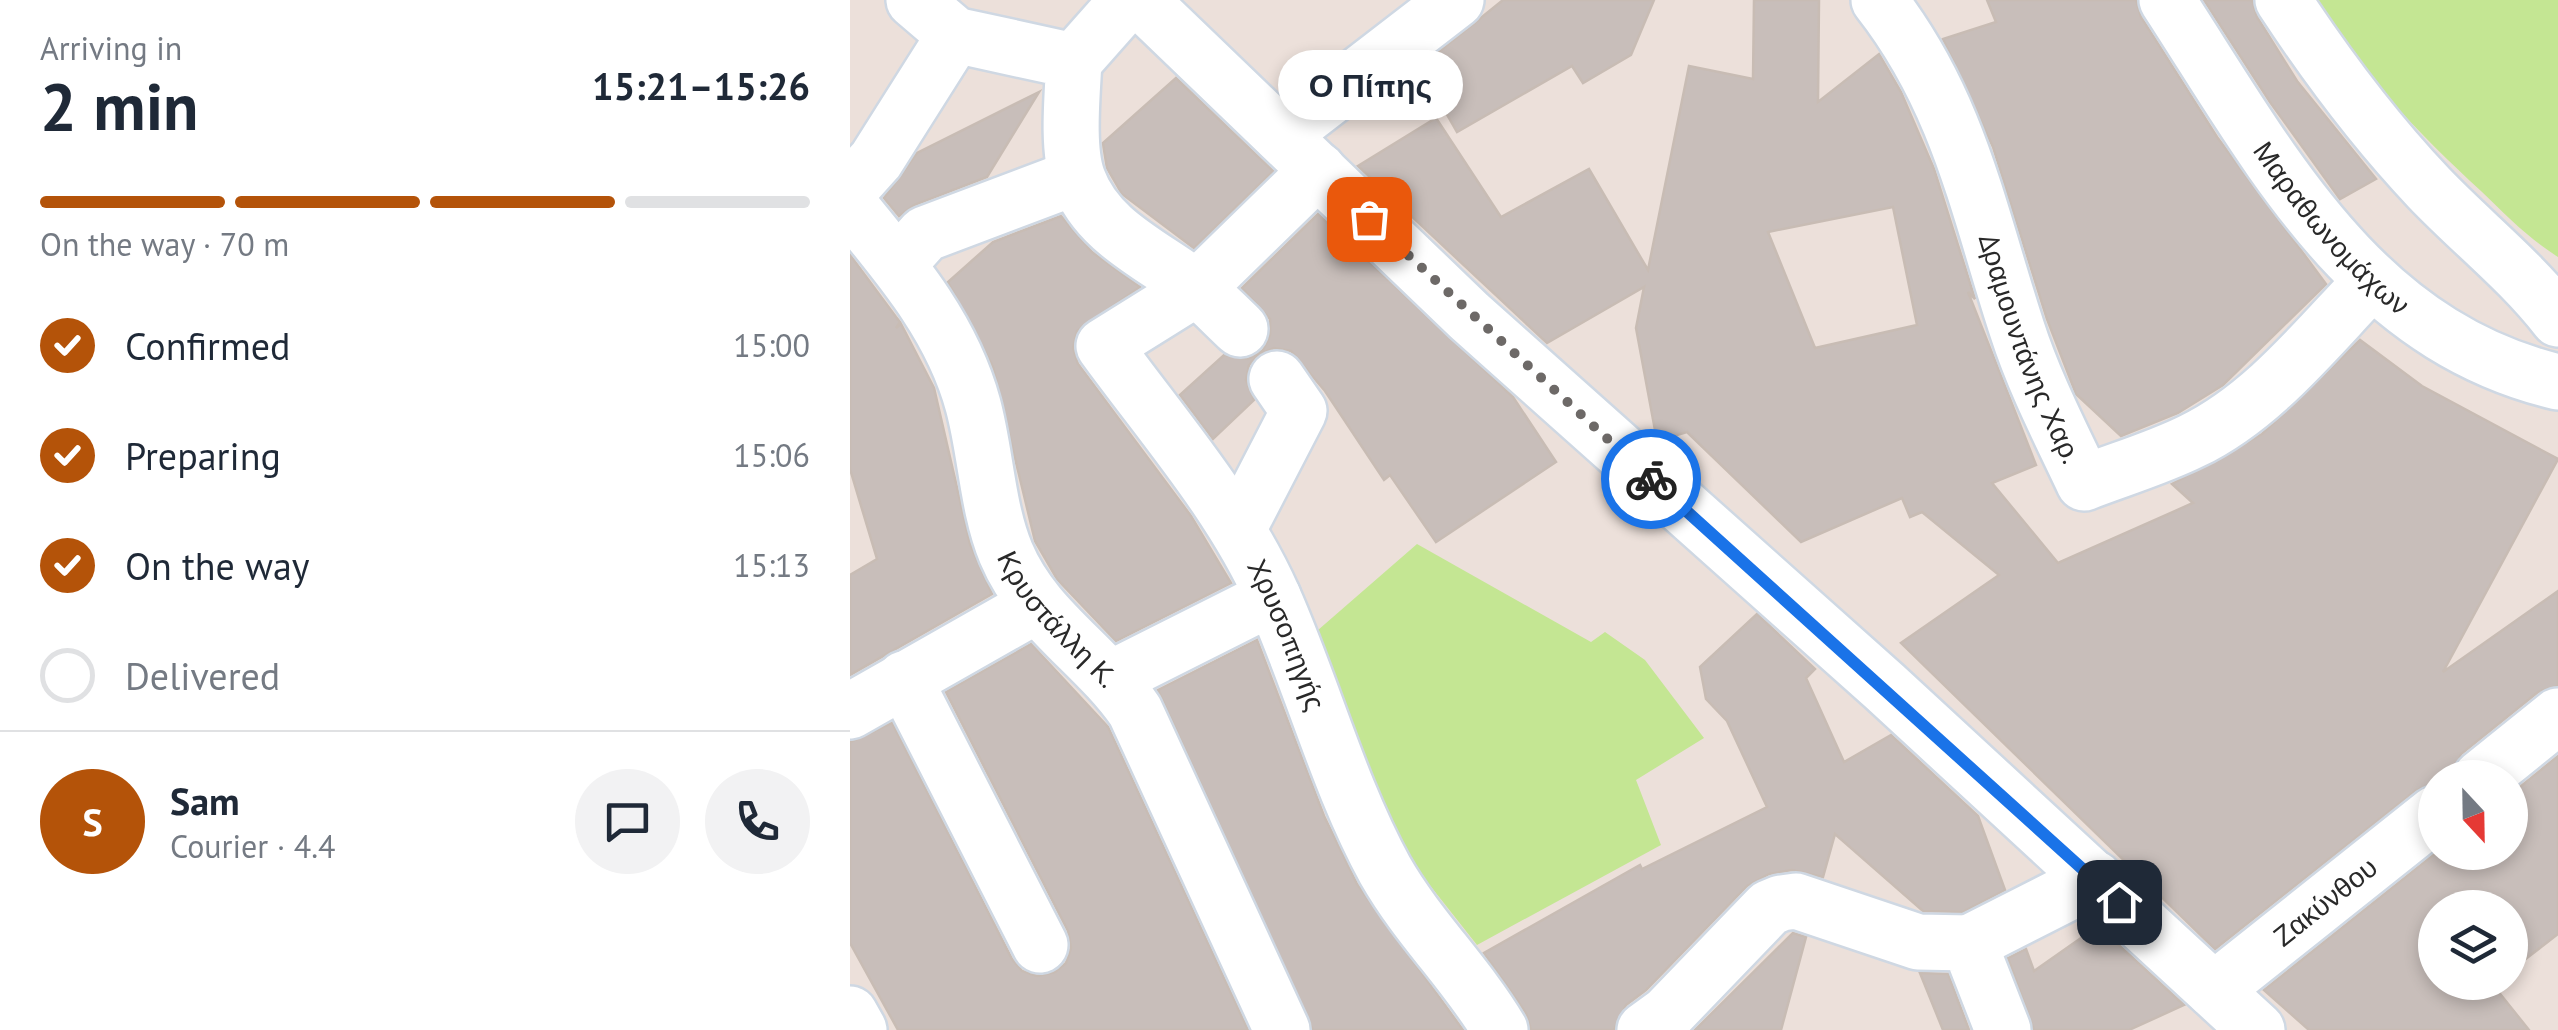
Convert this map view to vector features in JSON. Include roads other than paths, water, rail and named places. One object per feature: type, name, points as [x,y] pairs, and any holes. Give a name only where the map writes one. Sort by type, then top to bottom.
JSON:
[{"type":"street","points":[[914,0],[955,36],[1074,61]]},
{"type":"street","points":[[1128,0],[1074,61],[1071,125],[1076,177],[1105,222],[1197,288],[1240,329]]},
{"type":"street","points":[[1140,0],[1469,316],[2095,879],[2257,1030]]},
{"type":"street","name":"Χρυσοπηγής","points":[[1456,0],[1300,153],[1197,288],[1104,346],[1238,530],[1273,597],[1349,793],[1385,869],[1417,920],[1500,1030]]},
{"type":"street","name":"Δραμουντάνης Χαρ.","points":[[1879,0],[1906,36],[1956,130],[2017,328],[2084,483],[2194,441],[2236,414],[2284,373],[2371,282]]},
{"type":"street","name":"Μαραθωνομάχων","points":[[2167,0],[2284,176],[2371,282],[2446,340],[2492,362],[2558,382]]},
{"type":"street","points":[[2283,0],[2336,78],[2402,158],[2528,281],[2558,319]]},
{"type":"street","points":[[850,188],[876,160],[955,36]]},
{"type":"street","points":[[898,264],[925,234],[1076,177]]},
{"type":"street","name":"Κρυστάλλη Κ.","points":[[850,206],[898,264],[954,351],[973,404],[1006,553],[1035,606],[1112,678],[1158,755],[1282,1030]]},
{"type":"street","points":[[1238,530],[1299,410],[1277,379]]},
{"type":"street","points":[[1112,678],[1273,597]]},
{"type":"street","points":[[850,711],[1035,606]]},
{"type":"street","points":[[904,680],[1040,945]]},
{"type":"street","points":[[2503,760],[2558,716]]},
{"type":"street","name":"Ζακύνθου","points":[[2214,990],[2418,828]]},
{"type":"street","points":[[1645,1030],[1769,908],[1781,903],[1796,901],[1918,942],[1969,943],[2095,879]]},
{"type":"street","points":[[1969,943],[2002,1030]]},
{"type":"street","points":[[850,1014],[860,1030]]},
{"type":"place","name":"Ο Πίπης","points":[[1369,219]]}]
